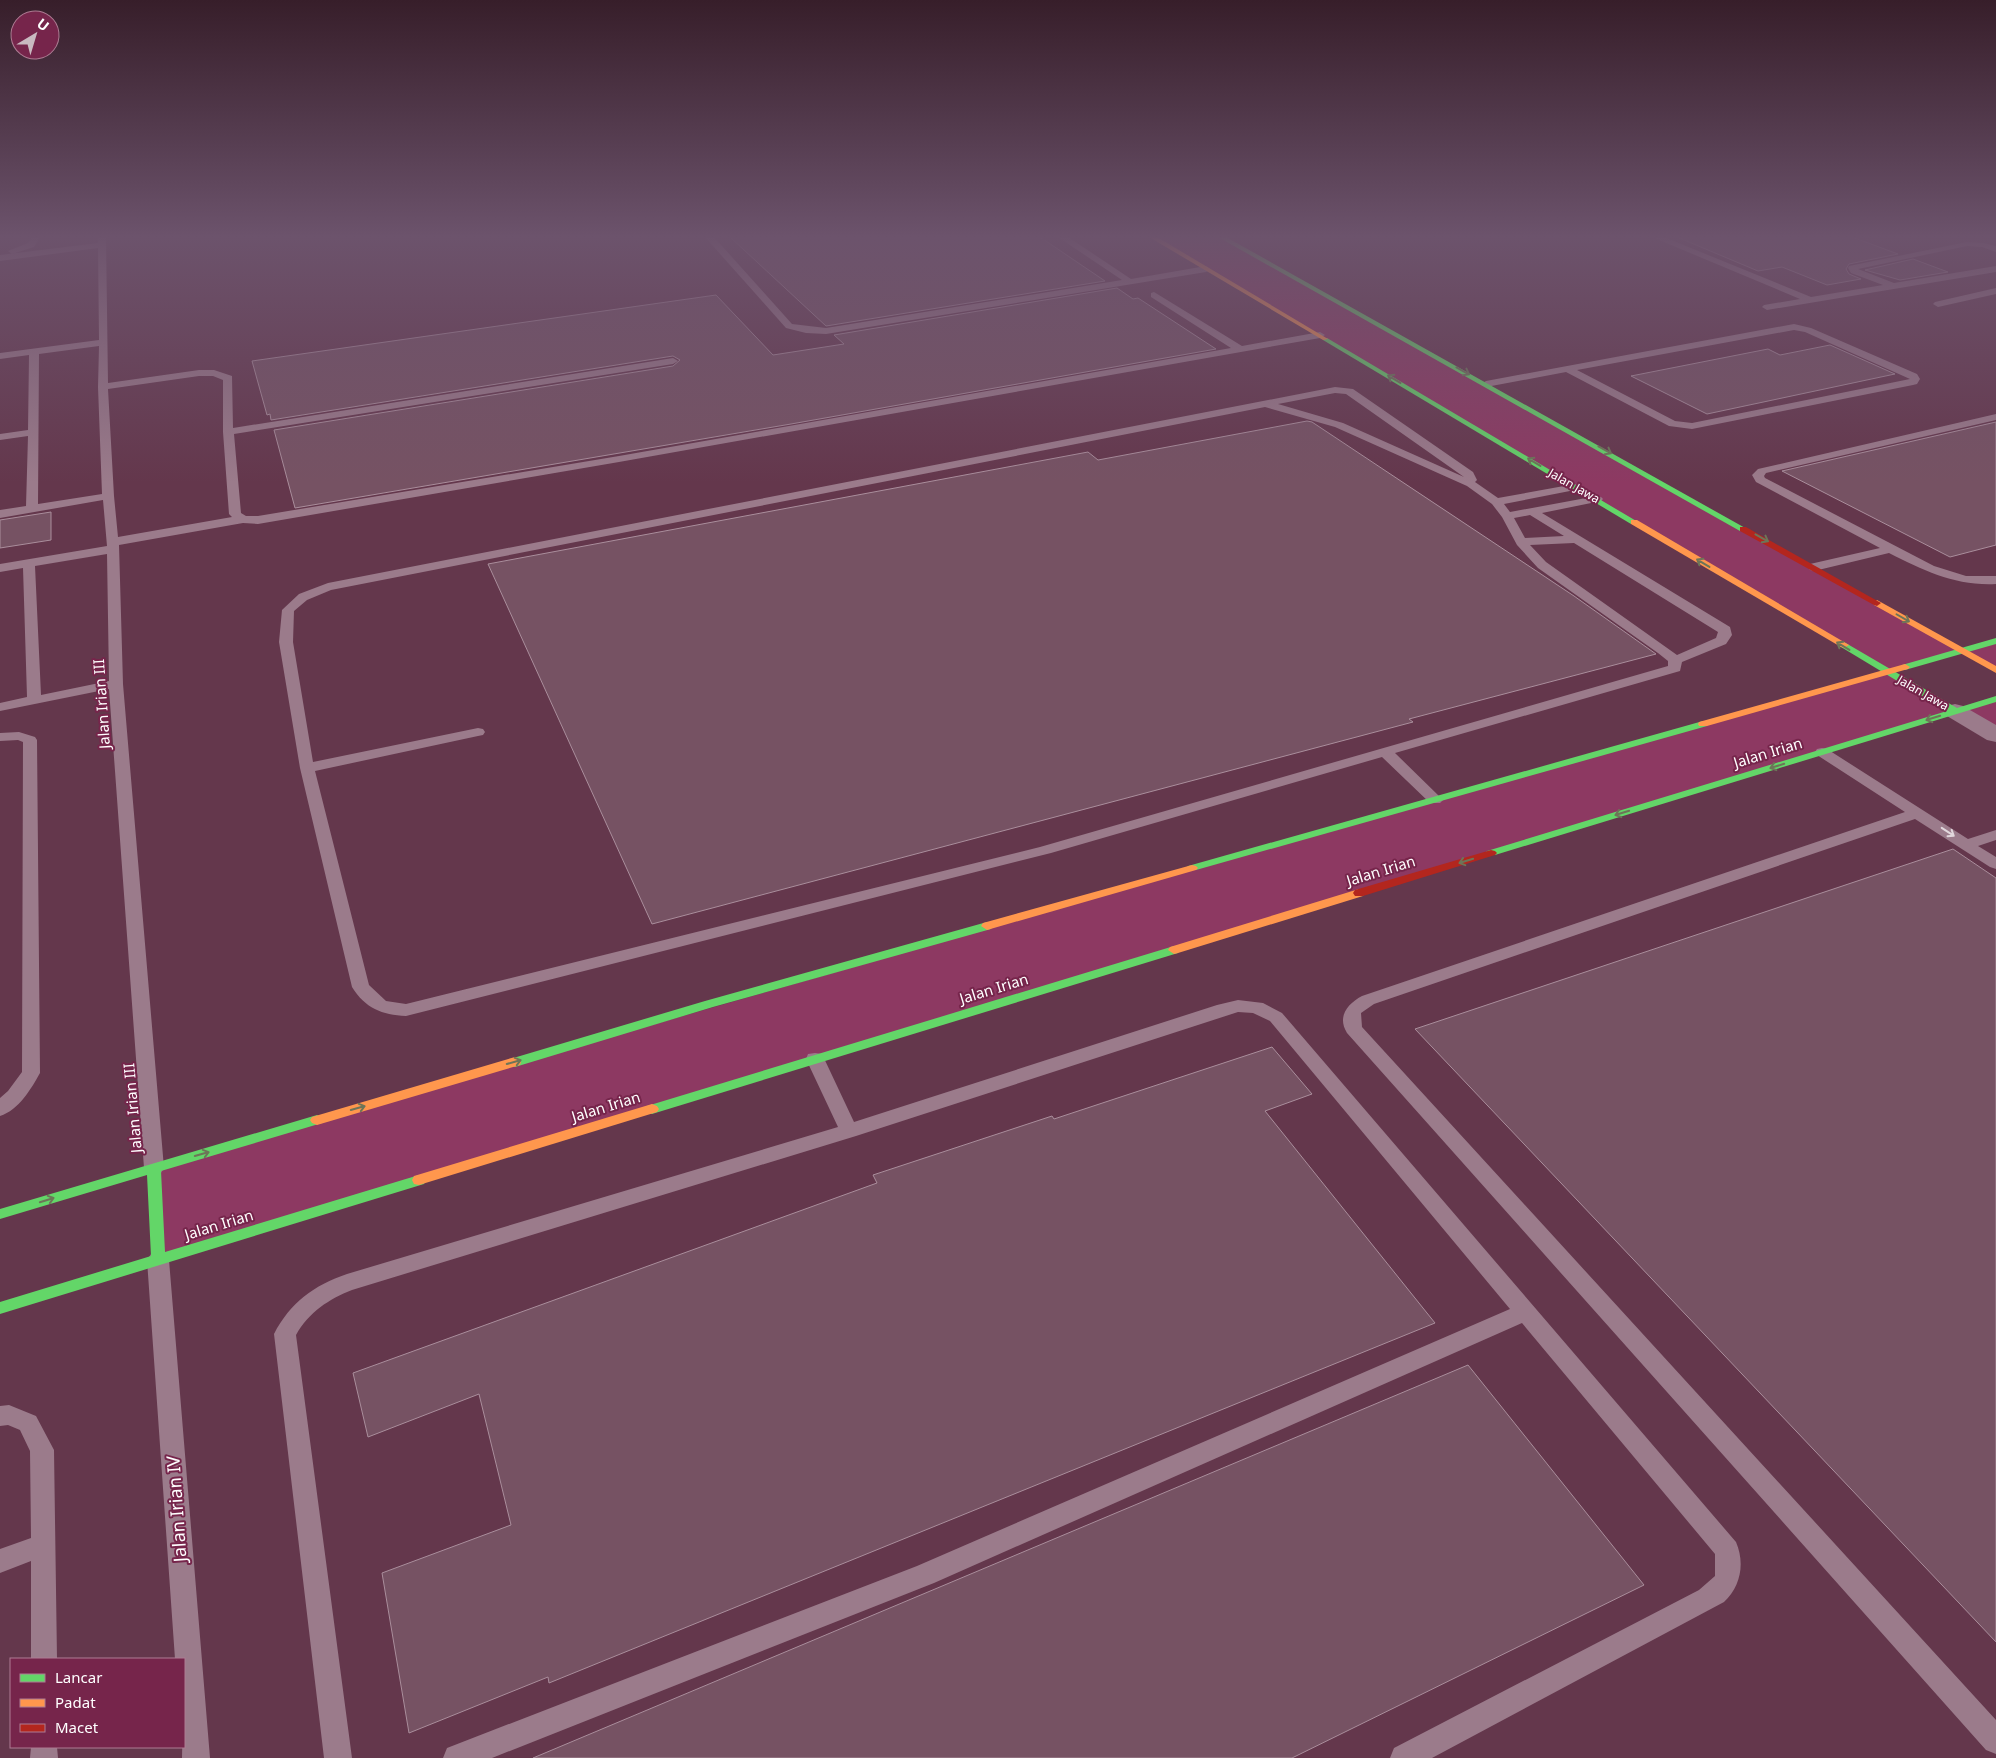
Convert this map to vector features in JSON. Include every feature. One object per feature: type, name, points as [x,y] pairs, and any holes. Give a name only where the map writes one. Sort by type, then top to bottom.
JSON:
[{"type":"street","name":"Jalan Jawa","points":[[1292,319],[1996,735]]},
{"type":"street","points":[[1368,319],[1996,670]]},
{"type":"street","points":[[1364,329],[1382,327]]},
{"type":"street","points":[[1320,335],[1338,333]]},
{"type":"street","points":[[0,1214],[728,998],[1996,641]]},
{"type":"street","name":"Jalan Irian","points":[[0,1308],[1996,699]]},
{"type":"street","points":[[154,1168],[158,1260]]},
{"type":"lane","name":"Jalan Irian III","points":[[104,319],[103,387],[108,496],[113,545],[116,684],[154,1168]]},
{"type":"lane","points":[[783,319],[789,326],[806,330],[826,331],[900,319]]},
{"type":"lane","points":[[1193,319],[1240,349]]},
{"type":"lane","points":[[1486,384],[1567,369],[1794,327],[1808,330],[1913,376],[1915,379],[1913,382],[1692,426],[1672,424],[1567,369]]},
{"type":"lane","points":[[0,568],[243,519],[258,520],[600,462],[1320,335]]},
{"type":"lane","points":[[0,356],[104,342]]},
{"type":"lane","points":[[32,509],[34,352]]},
{"type":"lane","points":[[228,432],[673,361]]},
{"type":"lane","points":[[103,387],[199,373],[223,375],[228,378],[228,432],[235,514],[243,519]]},
{"type":"lane","points":[[1471,484],[1469,474],[1349,391],[1335,390],[501,552],[316,590],[303,597],[288,610],[286,642],[307,768],[361,987],[374,1003],[391,1010],[406,1010],[1045,850],[1675,668],[1675,660]]},
{"type":"lane","points":[[1265,404],[1339,425],[1471,484],[1496,502],[1507,516],[1521,542],[1542,564],[1675,660]]},
{"type":"lane","points":[[1996,417],[1762,471],[1758,475],[1760,480],[1948,577],[1964,581],[1996,580]]},
{"type":"lane","points":[[0,437],[33,432]]},
{"type":"lane","points":[[1496,502],[1575,487]]},
{"type":"lane","points":[[0,514],[108,496]]},
{"type":"lane","points":[[1507,516],[1597,500]]},
{"type":"lane","points":[[1533,512],[1725,630],[1725,635],[1721,641],[1675,660]]},
{"type":"lane","points":[[1521,542],[1576,538]]},
{"type":"lane","points":[[1814,567],[1891,549]]},
{"type":"lane","points":[[30,563],[34,700]]},
{"type":"lane","points":[[0,707],[116,684]]},
{"type":"lane","points":[[307,768],[478,732]]},
{"type":"lane","points":[[0,737],[20,736],[30,740],[31,1054],[31,1073],[15,1096],[0,1109]]},
{"type":"lane","points":[[1385,752],[1435,800]]},
{"type":"lane","points":[[1822,752],[1996,864]]},
{"type":"lane","points":[[1917,813],[1368,1000],[1359,1004],[1352,1012],[1350,1020],[1353,1029],[1996,1740]]},
{"type":"lane","points":[[1967,844],[1996,835]]},
{"type":"lane","points":[[338,1758],[285,1334],[293,1318],[316,1298],[331,1289],[849,1131],[1223,1009],[1245,1004],[1254,1006],[1276,1017],[1727,1550],[1728,1578],[1720,1590],[1708,1599],[1404,1758]]},
{"type":"lane","points":[[815,1059],[849,1131]]},
{"type":"lane","name":"Jalan Irian IV","points":[[158,1260],[196,1758]]},
{"type":"lane","points":[[457,1758],[925,1575],[1526,1312]]},
{"type":"lane","points":[[0,1416],[9,1415],[28,1423],[42,1450],[44,1658]]},
{"type":"lane","points":[[0,1561],[43,1545]]},
{"type":"shaded area","points":[[1291,319],[1368,319],[1961,650],[1996,641],[1996,670],[1961,651],[1886,671],[1955,711],[158,1260],[154,1168],[1884,671]]},
{"type":"shaded area","points":[[1996,699],[1996,735],[1955,711]]},
{"type":"building","points":[[547,319],[739,319],[773,355],[844,344],[834,335],[930,319],[1170,319],[1216,349],[791,424],[295,508],[274,430],[673,366],[680,360],[673,356],[271,420],[270,414],[267,415],[252,361]]},
{"type":"building","points":[[818,319],[869,319],[826,326]]},
{"type":"building","points":[[1830,345],[1895,374],[1707,414],[1631,376],[1768,349],[1780,355]]},
{"type":"building","points":[[1307,421],[1312,422],[1574,596],[1656,654],[1409,719],[1413,722],[652,924],[488,564],[1088,452],[1098,460]]},
{"type":"building","points":[[1996,422],[1996,545],[1950,557],[1782,471]]},
{"type":"building","points":[[51,512],[51,540],[0,548],[0,520]]},
{"type":"building","points":[[1953,849],[1996,878],[1996,1642],[1415,1029]]},
{"type":"building","points":[[1272,1047],[1312,1094],[1265,1111],[1435,1323],[549,1683],[548,1677],[409,1733],[382,1573],[511,1525],[479,1394],[368,1437],[353,1373],[877,1183],[873,1175],[1052,1116],[1054,1119]]},
{"type":"building","points":[[1468,1365],[1644,1585],[1292,1758],[533,1758]]},
{"type":"traffic: fast","points":[[1368,319],[1743,529]]},
{"type":"traffic: fast","points":[[1325,339],[1634,522]]},
{"type":"traffic: fast","points":[[1905,667],[1996,641]]},
{"type":"traffic: fast","points":[[1844,645],[1955,711]]},
{"type":"traffic: fast","points":[[1491,853],[1996,699]]},
{"type":"traffic: fast","points":[[1192,868],[1703,724]]},
{"type":"traffic: fast","points":[[515,1062],[709,1004],[987,926]]},
{"type":"traffic: fast","points":[[652,1109],[1174,950]]},
{"type":"traffic: fast","points":[[0,1214],[317,1120]]},
{"type":"traffic: fast","points":[[154,1168],[158,1260]]},
{"type":"traffic: fast","points":[[0,1308],[419,1180]]},
{"type":"traffic: slow","points":[[1291,319],[1325,339]]},
{"type":"traffic: slow","points":[[1634,522],[1844,645]]},
{"type":"traffic: slow","points":[[1877,603],[1996,670]]},
{"type":"traffic: slow","points":[[1703,724],[1905,667]]},
{"type":"traffic: slow","points":[[987,926],[1192,868]]},
{"type":"traffic: slow","points":[[1174,950],[1359,893]]},
{"type":"traffic: slow","points":[[317,1120],[515,1062]]},
{"type":"traffic: slow","points":[[419,1180],[652,1109]]},
{"type":"traffic: jam","points":[[1743,529],[1877,603]]},
{"type":"traffic: jam","points":[[1359,893],[1491,853]]}]
